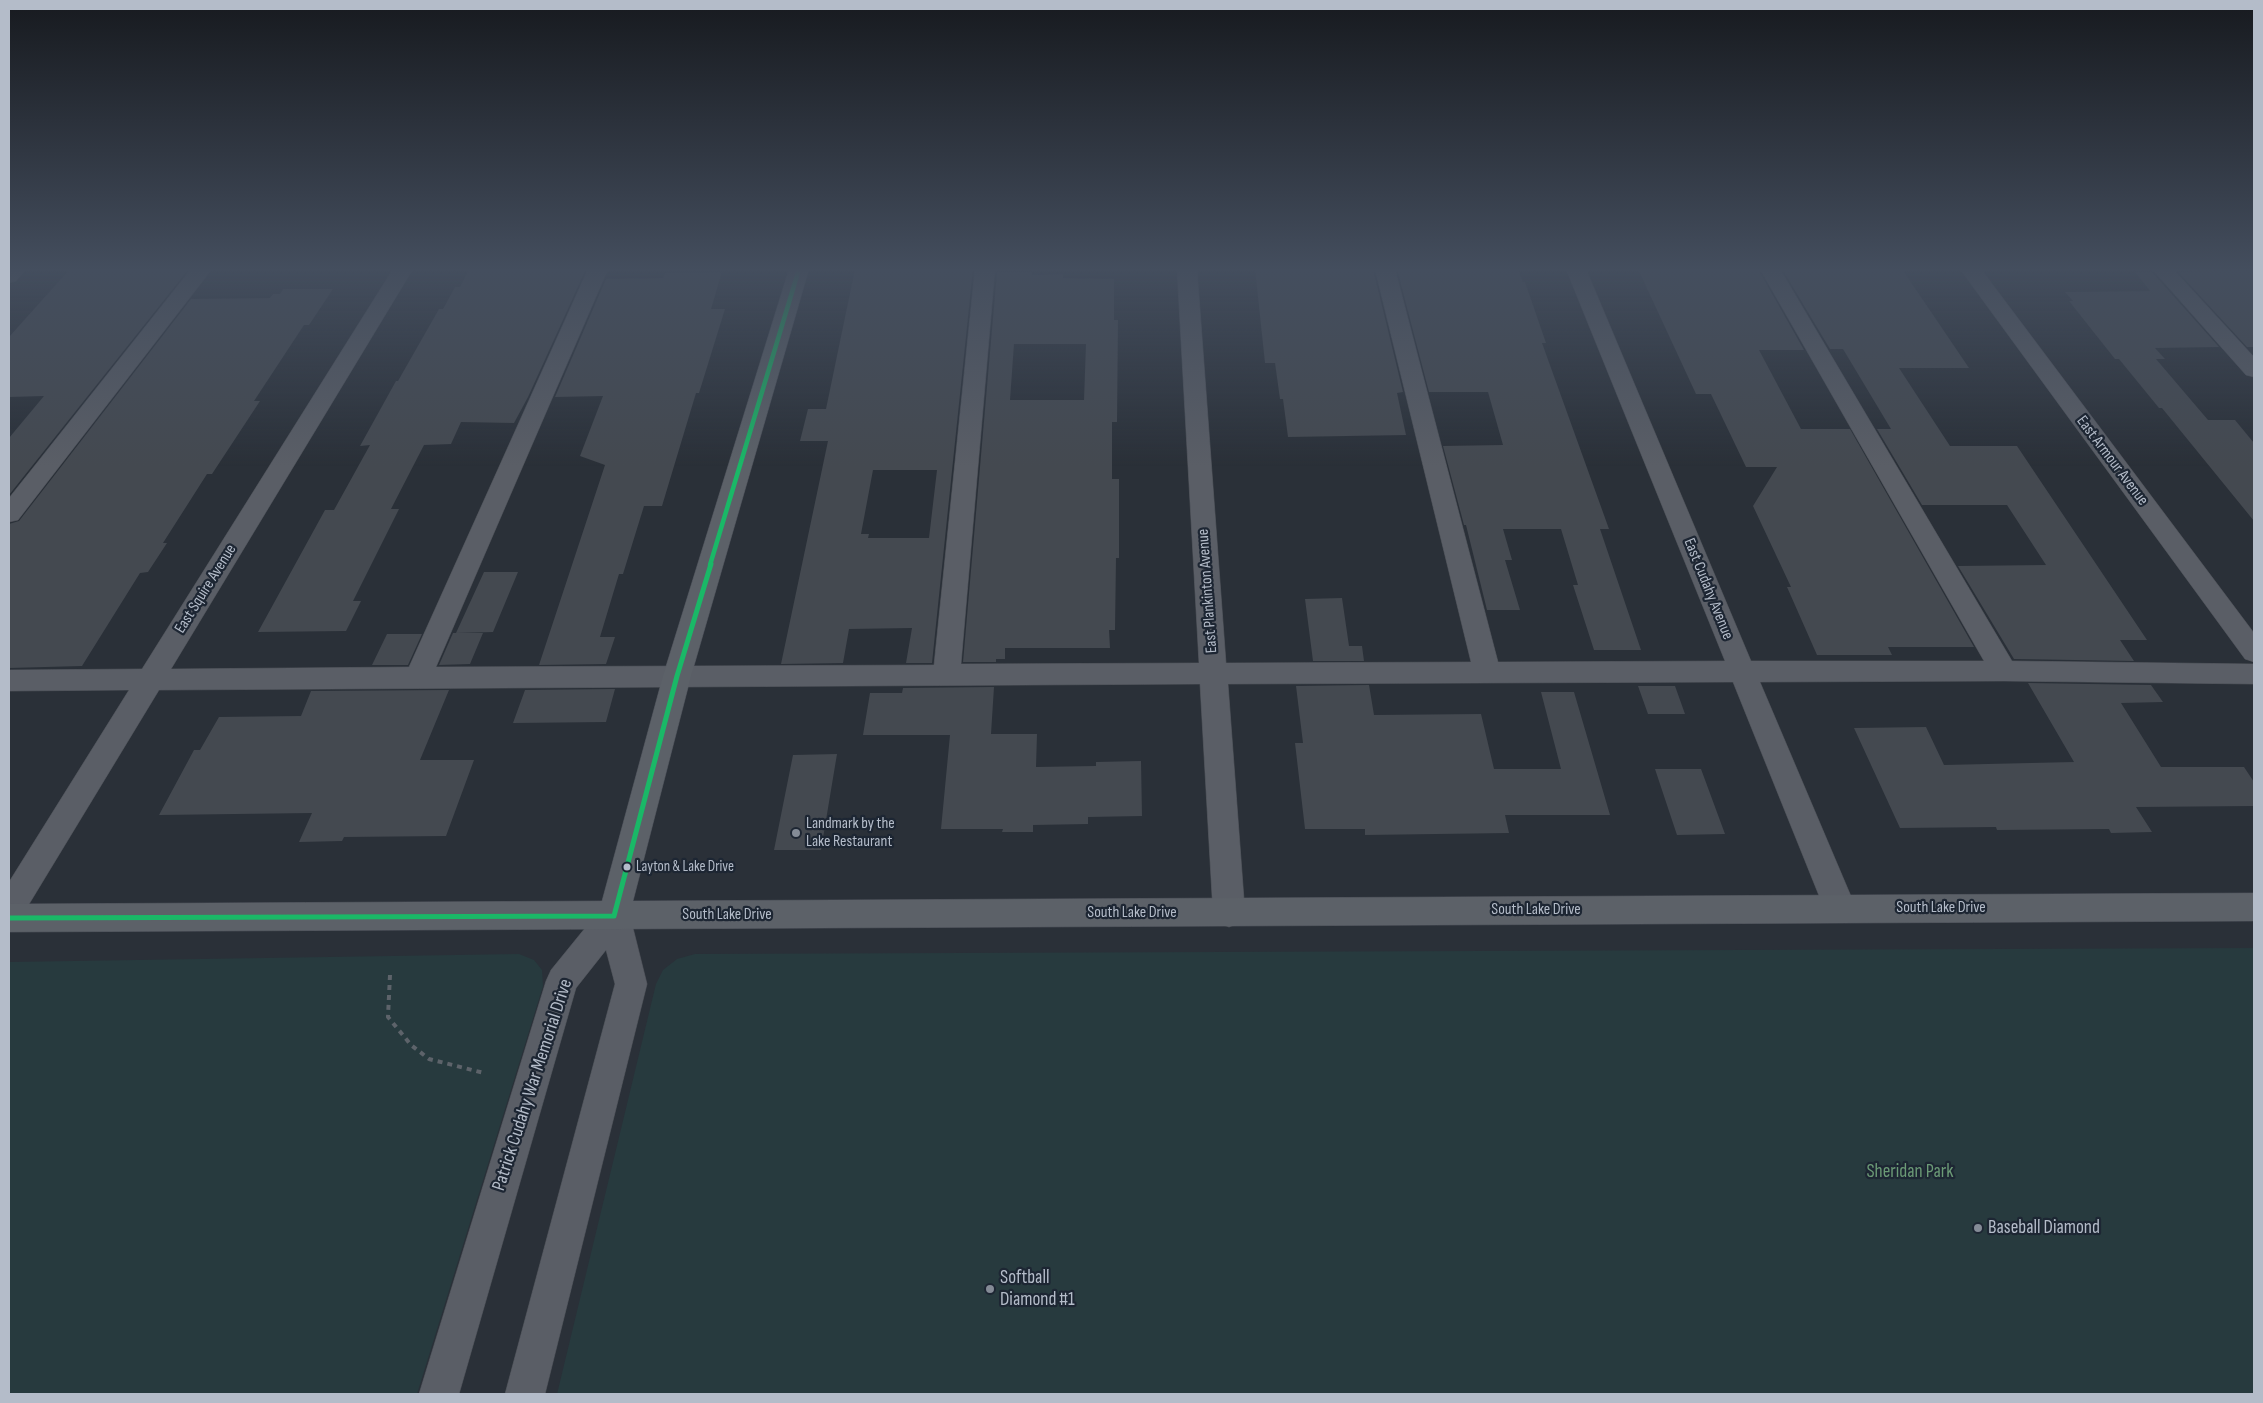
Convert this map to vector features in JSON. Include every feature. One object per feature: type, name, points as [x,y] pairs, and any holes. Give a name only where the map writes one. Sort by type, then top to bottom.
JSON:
[{"type":"main road","points":[[614,916],[677,676],[779,334]]},
{"type":"main road","name":"South Lake Drive","points":[[9,918],[2254,907]]},
{"type":"street","points":[[9,514],[150,334]]},
{"type":"street","name":"East Squire Avenue","points":[[9,909],[363,334]]},
{"type":"street","points":[[418,678],[569,334]]},
{"type":"street","points":[[947,674],[979,334]]},
{"type":"street","name":"East Plankinton Avenue","points":[[1192,334],[1229,913]]},
{"type":"street","points":[[1401,334],[1486,672]]},
{"type":"street","name":"East Cudahy Avenue","points":[[1603,334],[1840,908]]},
{"type":"street","points":[[1808,334],[2004,671]]},
{"type":"street","name":"East Armour Avenue","points":[[2019,334],[2254,652]]},
{"type":"street","points":[[2222,334],[2254,370]]},
{"type":"street","points":[[9,680],[1486,672],[2004,671],[2254,674]]},
{"type":"street","points":[[525,1394],[631,984],[614,916]]},
{"type":"street","name":"Patrick Cudahy War Memorial Drive","points":[[439,1394],[562,981],[614,916]]},
{"type":"path","points":[[390,975],[388,1017],[411,1045],[429,1059],[484,1074]]},
{"type":"green space","name":"Sheridan Park","points":[[2254,948],[2254,1394],[557,1394],[656,984],[663,970],[677,959],[695,954]]},
{"type":"green space","points":[[519,954],[534,960],[542,970],[543,986],[417,1394],[9,1394],[9,962]]},
{"type":"building","points":[[11,334],[137,334],[9,495],[9,438],[44,396],[9,397],[9,337]]},
{"type":"building","points":[[164,334],[298,334],[254,401],[260,401],[212,474],[207,474],[163,543],[167,543],[148,572],[140,573],[82,666],[9,668],[9,524],[19,521]]},
{"type":"building","points":[[424,334],[556,334],[514,423],[461,422],[451,444],[424,445],[391,509],[399,509],[353,601],[361,601],[346,631],[258,632],[325,510],[334,510],[370,445],[360,446],[396,381],[398,381]]},
{"type":"building","points":[[582,334],[717,334],[699,393],[696,393],[662,506],[644,506],[623,574],[619,574],[600,637],[615,637],[606,664],[539,665],[605,465],[580,456],[603,396],[555,397]]},
{"type":"building","points":[[841,334],[966,334],[932,663],[906,663],[912,628],[849,629],[843,663],[781,664],[828,441],[800,441],[808,409],[826,409]],"holes":[[[873,470],[937,470],[929,538],[868,538],[869,534],[861,534]]]},
{"type":"building","points":[[992,334],[1118,334],[1117,422],[1112,422],[1112,479],[1119,479],[1119,558],[1116,558],[1115,630],[1109,630],[1110,648],[1005,648],[1005,659],[996,659],[996,662],[963,662]],"holes":[[[1014,344],[1086,344],[1084,400],[1010,400]]]},
{"type":"building","points":[[1262,334],[1389,334],[1403,392],[1397,393],[1406,435],[1288,437],[1283,399],[1280,399],[1275,363],[1265,363]]},
{"type":"building","points":[[1414,334],[1543,334],[1546,343],[1542,343],[1609,529],[1600,529],[1641,650],[1594,650],[1573,585],[1578,585],[1561,529],[1503,529],[1512,560],[1505,560],[1520,610],[1487,610],[1466,525],[1464,525],[1443,446],[1503,445],[1488,392],[1429,392]]},
{"type":"building","points":[[1668,334],[1795,334],[1804,350],[1759,350],[1801,429],[1850,429],[1974,647],[1888,647],[1892,655],[1817,655],[1787,587],[1791,587],[1753,506],[1777,467],[1746,467],[1711,394],[1696,394]]},
{"type":"building","points":[[1821,334],[1946,334],[1969,368],[1899,368],[1950,446],[2017,446],[2147,640],[2120,640],[2134,661],[2014,659],[1958,566],[2046,565],[2007,505],[1922,505],[1877,429],[1891,429],[1843,349],[1830,349]]},
{"type":"building","points":[[2096,334],[2208,334],[2219,347],[2155,348],[2165,359],[2156,359],[2208,420],[2235,420],[2254,443],[2254,521],[2162,408],[2159,408],[2119,359],[2115,359]]},
{"type":"building","points":[[2235,334],[2254,334],[2254,347],[2247,347]]},
{"type":"building","points":[[484,572],[518,572],[493,632],[456,633]]},
{"type":"building","points":[[1342,598],[1349,646],[1362,646],[1364,661],[1313,661],[1305,599]]},
{"type":"building","points":[[453,633],[483,633],[470,664],[439,665]]},
{"type":"building","points":[[387,634],[422,634],[408,665],[372,665]]},
{"type":"building","points":[[2028,683],[2151,685],[2163,702],[2121,703],[2161,767],[2244,767],[2254,782],[2254,806],[2136,807],[2152,832],[2111,833],[2109,829],[1997,830],[1996,827],[1900,828],[1854,728],[1926,727],[1944,765],[2074,762]]},
{"type":"building","points":[[1369,685],[1374,715],[1481,714],[1494,769],[1561,769],[1541,692],[1574,692],[1610,815],[1505,815],[1509,833],[1365,835],[1365,829],[1305,829],[1295,743],[1303,743],[1296,686]]},
{"type":"building","points":[[1638,686],[1675,686],[1685,714],[1648,714]]},
{"type":"building","points":[[994,687],[991,734],[1037,734],[1036,767],[1096,766],[1096,762],[1141,761],[1142,816],[1088,817],[1088,824],[1033,825],[1033,832],[1002,832],[1003,829],[941,829],[950,735],[863,735],[870,693],[902,693],[903,688]]},
{"type":"building","points":[[615,689],[606,722],[513,723],[525,690]]},
{"type":"building","points":[[449,690],[420,760],[474,760],[446,836],[344,837],[342,841],[299,842],[312,813],[159,815],[194,750],[200,750],[219,717],[301,716],[311,691]]},
{"type":"building","points":[[837,754],[821,850],[774,850],[793,755]]},
{"type":"building","points":[[1655,769],[1701,769],[1725,834],[1677,835]]},
{"type":"transit line","points":[[614,916],[677,676],[779,334]]},
{"type":"transit line","points":[[9,918],[614,916]]},
{"type":"place","name":"Landmark by the Lake Restaurant","points":[[796,833]]},
{"type":"place","name":"Layton & Lake Drive","points":[[627,867]]},
{"type":"place","name":"Baseball Diamond","points":[[1978,1228]]},
{"type":"place","name":"Softball Diamond #1","points":[[990,1289]]}]
